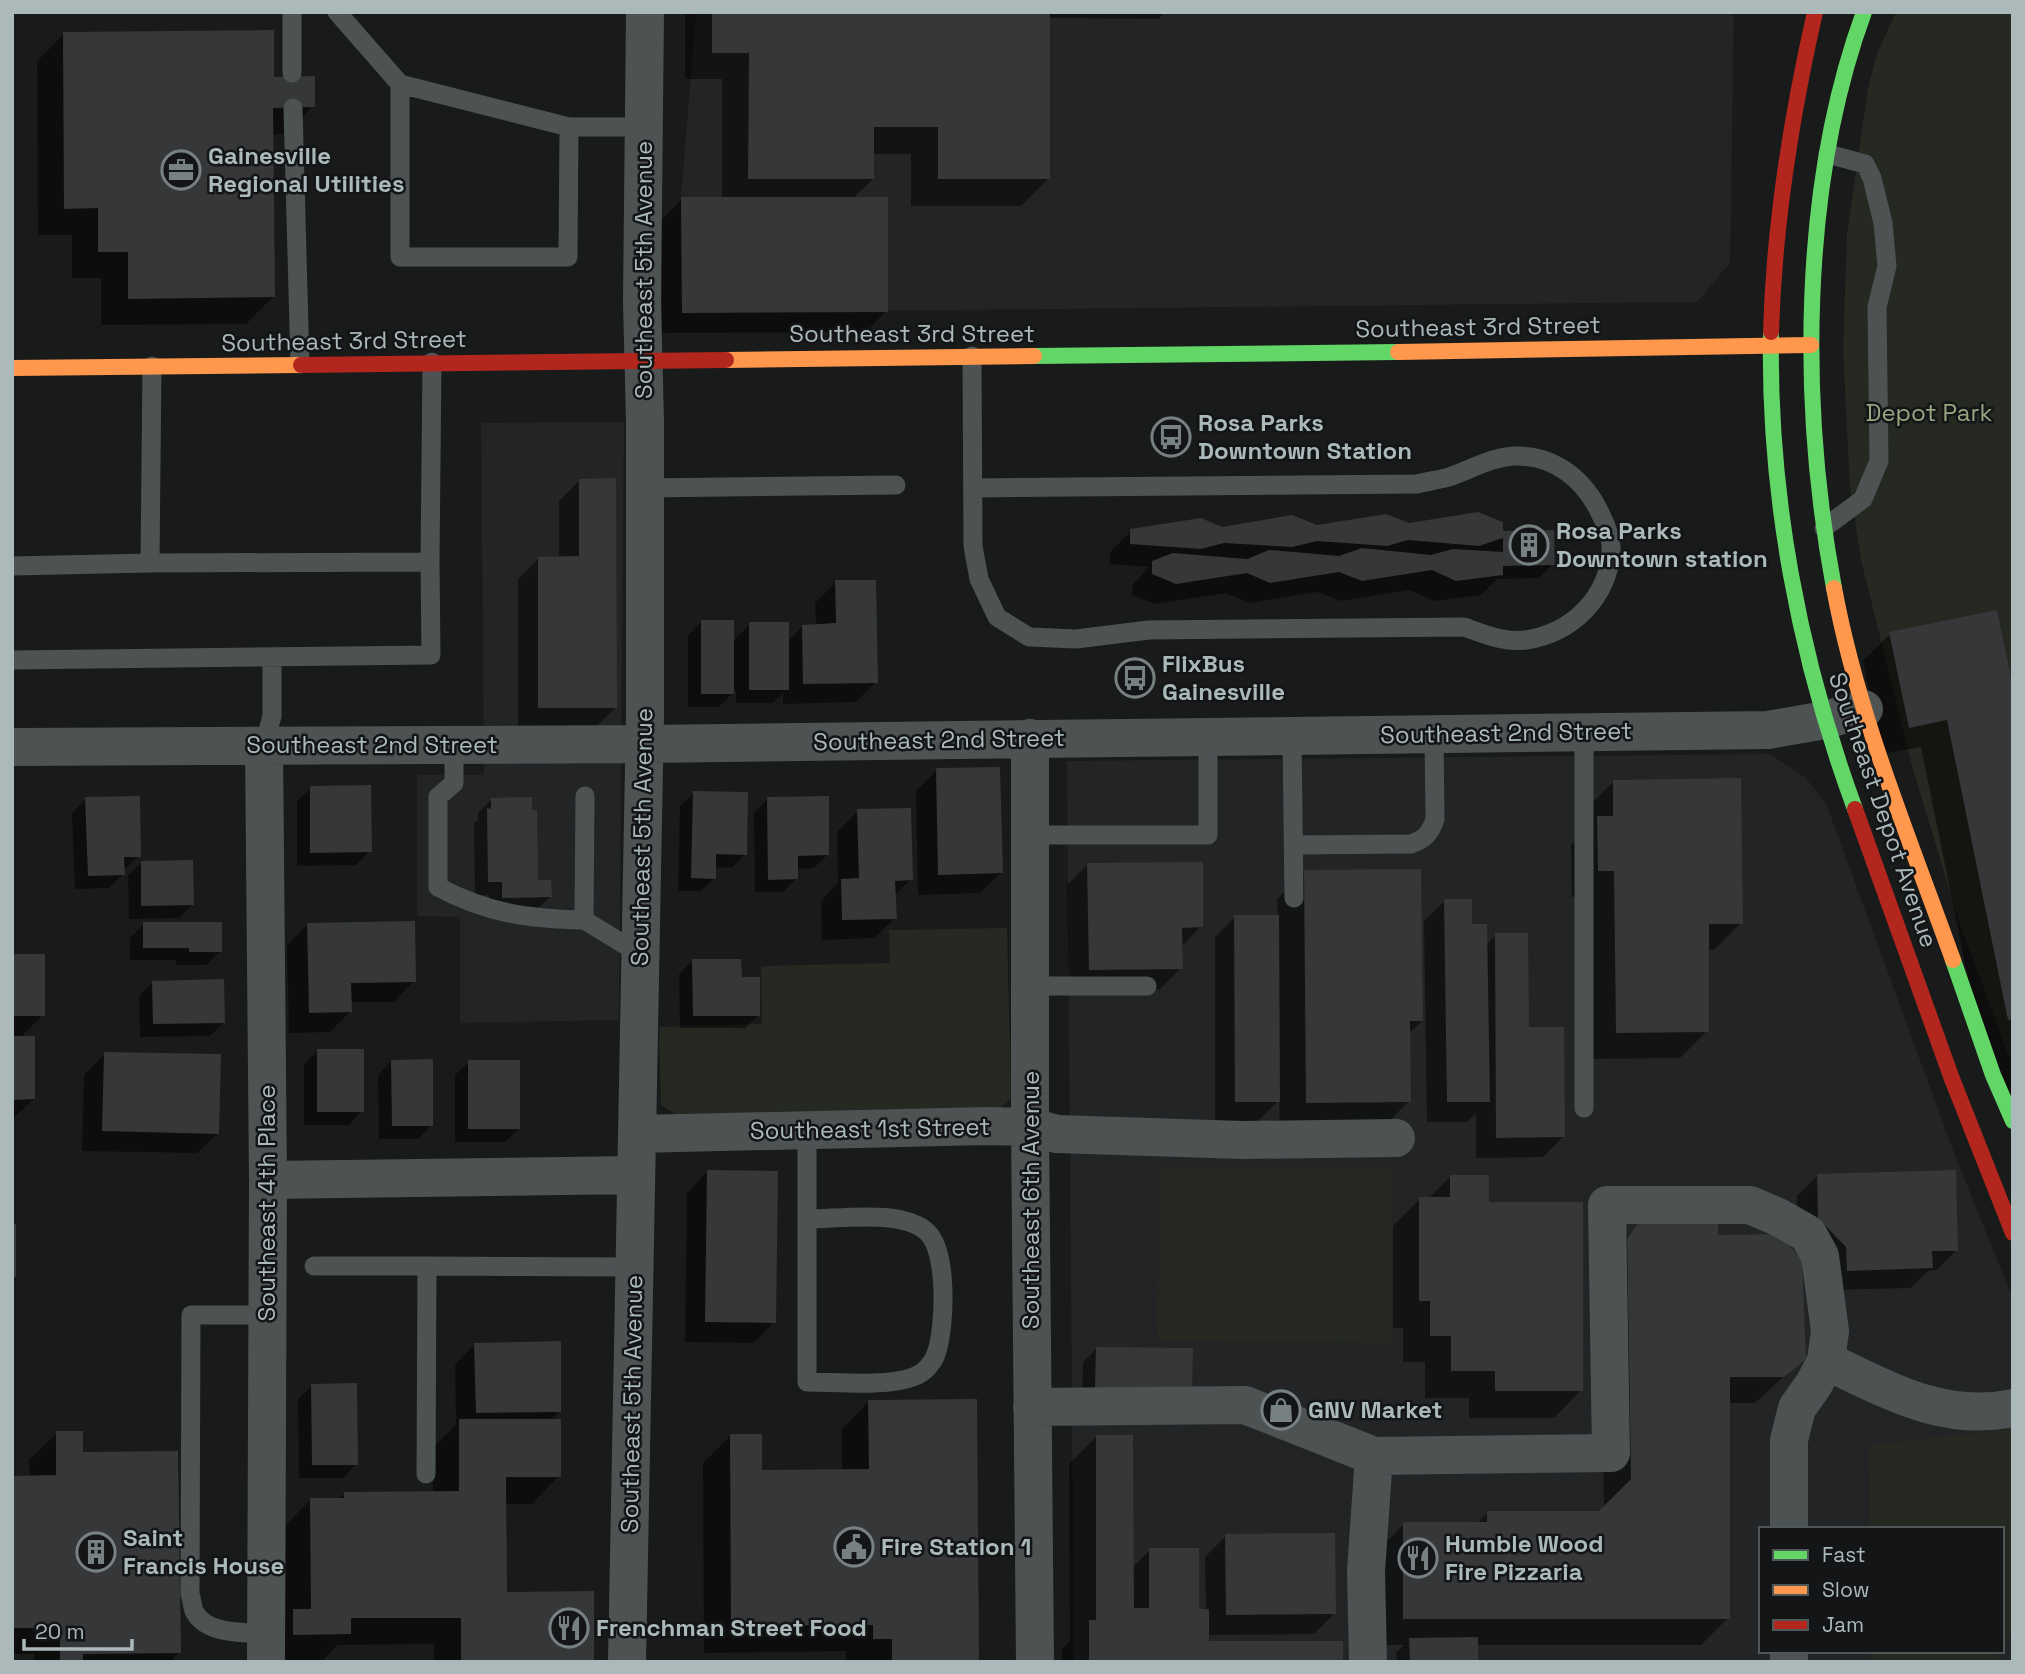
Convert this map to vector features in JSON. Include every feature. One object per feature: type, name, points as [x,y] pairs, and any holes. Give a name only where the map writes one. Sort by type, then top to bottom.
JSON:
[{"type":"street","name":"Southeast 5th Avenue","points":[[627,1662],[644,744],[645,12]]},
{"type":"street","name":"Southeast Depot Avenue","points":[[1815,12],[1798,88],[1780,206],[1772,299],[1771,346],[1778,469],[1788,545],[1804,639],[1837,760],[1964,1110],[2013,1233]]},
{"type":"street","name":"Southeast Depot Avenue","points":[[1864,12],[1845,66],[1836,102],[1814,260],[1811,345],[1816,447],[1824,528],[1838,609],[1864,709],[1906,837],[1993,1074],[2013,1121]]},
{"type":"street","name":"Southeast 3rd Street","points":[[12,368],[1811,345]]},
{"type":"street","name":"Southeast 2nd Street","points":[[12,747],[644,744],[1768,730],[1825,720],[1864,709]]},
{"type":"street","name":"Southeast 6th Avenue","points":[[1030,738],[1030,1127],[1035,1662]]},
{"type":"street","name":"Southeast 4th Place","points":[[264,745],[268,1180],[266,1648]]},
{"type":"street","name":"Southeast 1st Street","points":[[637,1133],[1030,1127],[1056,1133],[1230,1140],[1395,1138]]},
{"type":"street","points":[[268,1180],[636,1175]]},
{"type":"street","points":[[1032,1407],[1245,1405],[1374,1456],[1611,1453],[1607,1205],[1750,1205],[1808,1234],[1820,1256],[1825,1284],[1830,1331],[1826,1361],[1797,1408],[1789,1440],[1789,1527]]},
{"type":"street","points":[[1826,1361],[1925,1405],[1961,1413],[2013,1408]]},
{"type":"street","points":[[1367,1662],[1366,1571],[1374,1456]]},
{"type":"lane","points":[[292,12],[292,74]]},
{"type":"lane","points":[[337,12],[400,85],[569,127],[645,127]]},
{"type":"lane","points":[[400,85],[400,257],[568,257],[569,127]]},
{"type":"lane","points":[[293,108],[300,364]]},
{"type":"lane","points":[[1824,528],[1863,499],[1879,461],[1877,307],[1886,266],[1883,223],[1872,178],[1865,164],[1828,153]]},
{"type":"lane","points":[[972,356],[973,545],[979,579],[998,617],[1029,637],[1076,639],[1149,630],[1464,627],[1492,637],[1525,640],[1561,631],[1591,606],[1607,575],[1611,548],[1605,523],[1594,499],[1575,475],[1548,460],[1514,456],[1477,464],[1449,477],[1417,484],[974,488]]},
{"type":"lane","points":[[12,660],[431,655],[432,362]]},
{"type":"lane","points":[[150,563],[152,366]]},
{"type":"lane","points":[[645,488],[896,485]]},
{"type":"lane","points":[[12,566],[430,562]]},
{"type":"lane","points":[[264,745],[272,716],[272,657]]},
{"type":"lane","points":[[1584,733],[1584,1108]]},
{"type":"lane","points":[[1294,845],[1411,844],[1422,840],[1431,832],[1435,820],[1434,734]]},
{"type":"lane","points":[[1292,736],[1294,898]]},
{"type":"lane","points":[[1030,835],[1208,835],[1208,737]]},
{"type":"lane","points":[[454,744],[454,783],[438,797],[438,887],[467,902],[508,914],[549,920],[584,920],[640,954]]},
{"type":"lane","points":[[584,920],[585,796]]},
{"type":"lane","points":[[1030,986],[1147,986]]},
{"type":"lane","points":[[807,1129],[807,1382],[896,1381],[914,1377],[928,1368],[937,1353],[942,1305],[941,1260],[928,1233],[897,1218],[808,1219]]},
{"type":"lane","points":[[314,1266],[634,1267]]},
{"type":"lane","points":[[426,1474],[427,1266]]},
{"type":"lane","points":[[266,1315],[191,1315],[190,1538],[190,1594],[195,1612],[206,1623],[266,1648]]},
{"type":"shaded area","points":[[696,12],[1734,12],[1730,263],[1697,302],[682,313],[681,197]]},
{"type":"shaded area","points":[[624,422],[619,1020],[460,1023],[460,917],[417,916],[417,775],[484,775],[481,423]]},
{"type":"shaded area","points":[[1770,754],[1806,778],[1827,806],[1953,1150],[2013,1299],[2013,1662],[1074,1662],[1067,761]]},
{"type":"green space","name":"Depot Park","points":[[1896,12],[2013,12],[2013,1068],[1958,918],[1912,766],[1861,560],[1850,488],[1843,351],[1847,233],[1868,89],[1876,56]]},
{"type":"green space","points":[[1007,928],[1011,1099],[1001,1107],[675,1114],[661,1105],[659,1027],[762,1024],[761,966],[890,963],[889,930]]},
{"type":"green space","points":[[1159,1169],[1392,1169],[1392,1343],[1158,1342]]},
{"type":"green space","points":[[2013,1429],[2013,1630],[2004,1646],[2004,1527],[1870,1527],[1869,1445]]},
{"type":"green space","points":[[1871,1653],[2000,1653],[1995,1662],[1871,1662]]},
{"type":"building","points":[[712,12],[1050,12],[1050,179],[938,179],[938,127],[874,127],[874,179],[748,179],[749,53],[712,53]]},
{"type":"building","points":[[274,30],[274,77],[315,76],[315,107],[273,108],[275,297],[128,299],[128,252],[98,252],[98,208],[64,209],[63,32]]},
{"type":"building","points":[[681,197],[888,197],[888,312],[682,313]]},
{"type":"building","points":[[616,478],[617,708],[538,708],[538,557],[579,556],[579,479]]},
{"type":"building","points":[[1478,512],[1503,522],[1503,531],[1554,530],[1555,565],[1503,566],[1503,575],[1456,581],[1432,570],[1362,581],[1339,572],[1270,583],[1247,573],[1176,584],[1152,574],[1152,561],[1173,553],[1247,559],[1269,550],[1339,556],[1362,548],[1431,555],[1453,549],[1503,552],[1503,538],[1479,546],[1408,540],[1387,546],[1317,541],[1292,547],[1224,543],[1201,549],[1130,544],[1130,529],[1201,518],[1222,527],[1292,515],[1317,525],[1386,514],[1409,523]]},
{"type":"building","points":[[835,580],[876,580],[878,683],[803,684],[802,625],[836,623]]},
{"type":"building","points":[[1997,610],[2013,687],[2013,1019],[2008,1020],[1947,720],[1909,728],[1889,632]]},
{"type":"building","points":[[701,620],[734,620],[734,694],[701,694]]},
{"type":"building","points":[[749,622],[789,622],[789,690],[749,690]]},
{"type":"building","points":[[1000,767],[1003,873],[938,875],[936,768]]},
{"type":"building","points":[[1741,778],[1743,924],[1709,924],[1709,1032],[1616,1033],[1614,871],[1598,871],[1597,816],[1613,816],[1613,780]]},
{"type":"building","points":[[371,785],[372,852],[310,853],[310,786]]},
{"type":"building","points":[[693,791],[748,792],[747,855],[716,854],[716,879],[691,878]]},
{"type":"building","points":[[140,796],[141,857],[124,857],[125,875],[88,876],[85,797]]},
{"type":"building","points":[[829,796],[829,855],[798,856],[798,879],[768,880],[767,797]]},
{"type":"building","points":[[532,797],[532,810],[537,810],[538,880],[551,880],[552,897],[502,898],[502,882],[488,882],[487,808],[491,809],[491,798]]},
{"type":"building","points":[[911,808],[913,880],[895,881],[897,919],[842,920],[841,879],[859,878],[857,809]]},
{"type":"building","points":[[193,860],[194,905],[141,906],[141,861]]},
{"type":"building","points":[[1203,862],[1203,927],[1182,928],[1183,969],[1089,970],[1087,863]]},
{"type":"building","points":[[1421,869],[1423,1021],[1410,1021],[1411,1102],[1306,1103],[1304,870]]},
{"type":"building","points":[[1444,899],[1472,899],[1472,924],[1487,924],[1490,1102],[1447,1102]]},
{"type":"building","points":[[1234,915],[1279,915],[1280,1102],[1235,1102]]},
{"type":"building","points":[[415,921],[416,982],[351,983],[352,1012],[309,1013],[307,923]]},
{"type":"building","points":[[143,922],[222,922],[222,952],[189,952],[189,948],[143,948]]},
{"type":"building","points":[[1495,933],[1528,933],[1529,1027],[1564,1027],[1565,1137],[1496,1138]]},
{"type":"building","points":[[12,954],[45,954],[45,1016],[12,1016]]},
{"type":"building","points":[[692,959],[741,959],[742,977],[760,977],[760,1016],[693,1016]]},
{"type":"building","points":[[224,979],[225,1023],[153,1024],[152,981]]},
{"type":"building","points":[[12,1036],[35,1036],[35,1099],[12,1100]]},
{"type":"building","points":[[317,1049],[364,1049],[364,1112],[317,1112]]},
{"type":"building","points":[[104,1052],[221,1054],[219,1134],[102,1131]]},
{"type":"building","points":[[433,1059],[433,1126],[392,1126],[391,1060]]},
{"type":"building","points":[[468,1060],[520,1060],[520,1129],[468,1129]]},
{"type":"building","points":[[707,1170],[778,1171],[776,1323],[705,1322]]},
{"type":"building","points":[[1956,1170],[1958,1251],[1932,1251],[1933,1268],[1847,1271],[1846,1247],[1818,1218],[1817,1174]]},
{"type":"building","points":[[1450,1175],[1489,1175],[1489,1202],[1583,1202],[1583,1391],[1495,1391],[1495,1371],[1451,1371],[1451,1336],[1430,1336],[1430,1301],[1419,1301],[1419,1197],[1450,1197]]},
{"type":"building","points":[[1643,1217],[1718,1217],[1718,1235],[1779,1234],[1802,1259],[1806,1359],[1784,1377],[1730,1377],[1730,1619],[1403,1619],[1403,1522],[1487,1522],[1487,1511],[1599,1511],[1631,1479],[1627,1238]]},
{"type":"building","points":[[12,1224],[16,1224],[16,1277],[12,1277]]},
{"type":"building","points":[[561,1341],[561,1412],[476,1413],[474,1343]]},
{"type":"building","points":[[1096,1347],[1193,1348],[1192,1391],[1095,1389]]},
{"type":"building","points":[[357,1383],[358,1465],[312,1465],[311,1384]]},
{"type":"building","name":"Fire Station 1","points":[[977,1399],[979,1662],[892,1662],[892,1639],[873,1639],[873,1625],[731,1626],[730,1434],[762,1434],[762,1470],[869,1469],[868,1400]]},
{"type":"building","points":[[459,1419],[561,1419],[561,1477],[506,1477],[507,1592],[594,1591],[594,1662],[461,1662],[461,1618],[351,1618],[351,1634],[293,1635],[293,1609],[311,1609],[310,1498],[344,1498],[344,1492],[459,1491]]},
{"type":"building","name":"Saint Francis House","points":[[56,1431],[83,1431],[83,1452],[178,1451],[181,1653],[83,1654],[83,1662],[60,1662],[60,1628],[12,1628],[12,1476],[56,1475]]},
{"type":"building","points":[[1096,1435],[1133,1435],[1134,1608],[1149,1608],[1149,1548],[1199,1548],[1199,1609],[1209,1609],[1209,1641],[1343,1641],[1343,1662],[1089,1662],[1089,1620],[1096,1620]]},
{"type":"building","points":[[1335,1533],[1336,1614],[1226,1615],[1225,1534]]},
{"type":"building","points":[[1478,1637],[1478,1662],[1410,1662],[1409,1638]]},
{"type":"traffic: fast","points":[[1834,588],[1815,446],[1812,297],[1817,223],[1828,150],[1843,80],[1864,12]]},
{"type":"traffic: fast","points":[[1771,332],[1775,454],[1791,574],[1818,693],[1855,809]]},
{"type":"traffic: fast","points":[[1034,356],[1398,352]]},
{"type":"traffic: fast","points":[[1953,960],[1993,1075],[2013,1121]]},
{"type":"traffic: slow","points":[[1398,352],[1811,345]]},
{"type":"traffic: slow","points":[[726,360],[1034,356]]},
{"type":"traffic: slow","points":[[12,368],[301,365]]},
{"type":"traffic: slow","points":[[1834,588],[1844,636],[1871,730],[1953,960]]},
{"type":"traffic: jam","points":[[1771,332],[1785,171],[1815,12]]},
{"type":"traffic: jam","points":[[301,365],[726,360]]},
{"type":"traffic: jam","points":[[1855,809],[1952,1079],[2013,1233]]},
{"type":"place","name":"Gainesville Regional Utilities","points":[[181,170]]},
{"type":"place","name":"Rosa Parks Downtown Station","points":[[1171,437]]},
{"type":"place","name":"Rosa Parks Downtown station","points":[[1529,545]]},
{"type":"place","name":"FlixBus Gainesville","points":[[1135,678]]},
{"type":"place","name":"GNV Market","points":[[1281,1410]]},
{"type":"place","name":"Fire Station 1","points":[[854,1547]]},
{"type":"place","name":"Saint Francis House","points":[[96,1552]]},
{"type":"place","name":"Humble Wood Fire Pizzaria","points":[[1418,1558]]},
{"type":"place","name":"Frenchman Street Food","points":[[569,1628]]}]
